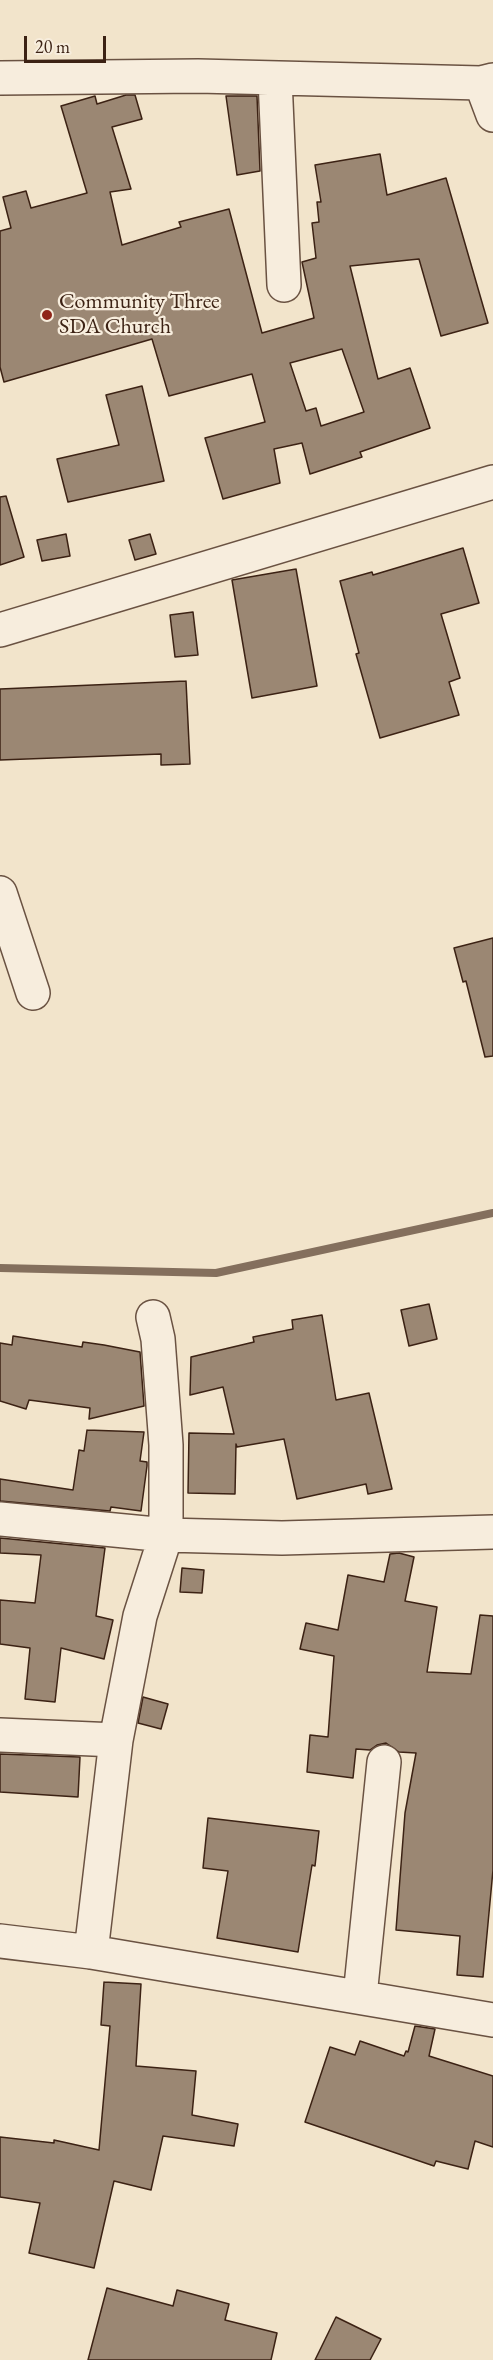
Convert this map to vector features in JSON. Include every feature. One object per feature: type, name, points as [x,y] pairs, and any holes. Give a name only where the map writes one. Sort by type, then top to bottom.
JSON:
[{"type":"street","points":[[0,78],[198,76],[487,81],[493,115]]},
{"type":"street","points":[[275,78],[284,285]]},
{"type":"street","points":[[0,630],[493,482]]},
{"type":"street","points":[[0,893],[33,993]]},
{"type":"street","points":[[91,1952],[116,1740],[140,1616],[166,1535],[166,1445],[158,1339],[153,1317]]},
{"type":"street","points":[[0,1519],[166,1535],[282,1538],[493,1532]]},
{"type":"street","points":[[0,1735],[116,1740]]},
{"type":"street","points":[[360,1996],[384,1762]]},
{"type":"street","points":[[0,1941],[91,1952],[493,2020]]},
{"type":"building","points":[[126,95],[135,95],[142,119],[112,127],[131,189],[110,192],[122,245],[181,227],[179,222],[229,209],[262,333],[314,318],[302,262],[316,258],[312,223],[319,222],[317,202],[321,202],[315,165],[380,154],[387,195],[446,178],[488,323],[441,336],[419,259],[350,266],[378,379],[410,368],[430,428],[360,452],[362,457],[310,474],[302,443],[274,449],[280,483],[223,499],[205,438],[265,422],[252,374],[169,396],[152,339],[4,382],[0,367],[0,231],[11,228],[3,197],[26,191],[31,208],[87,193],[61,106],[95,96],[97,104]],"holes":[[[342,349],[364,412],[321,426],[316,408],[306,411],[290,363]]]},
{"type":"building","points":[[226,96],[257,96],[260,171],[237,175]]},
{"type":"building","points":[[142,386],[164,481],[68,502],[57,459],[119,445],[106,395]]},
{"type":"building","points":[[6,496],[24,557],[0,565],[0,497]]},
{"type":"building","points":[[66,534],[70,556],[42,561],[37,540]]},
{"type":"building","points":[[150,534],[156,554],[135,560],[129,540]]},
{"type":"building","points":[[463,548],[479,603],[441,614],[460,678],[449,682],[459,715],[380,738],[356,654],[359,653],[340,581],[372,572],[373,575]]},
{"type":"building","points":[[296,569],[317,686],[252,698],[232,580]]},
{"type":"building","points":[[193,612],[198,655],[175,657],[170,615]]},
{"type":"building","points":[[186,681],[190,764],[161,765],[161,754],[0,760],[0,689]]},
{"type":"building","points":[[493,938],[493,1056],[485,1057],[466,981],[463,982],[454,948]]},
{"type":"building","points":[[429,1304],[437,1339],[409,1346],[401,1310]]},
{"type":"building","points":[[322,1315],[336,1400],[369,1393],[392,1489],[368,1494],[366,1484],[297,1499],[284,1439],[237,1447],[236,1444],[235,1494],[188,1493],[189,1433],[234,1434],[223,1387],[190,1395],[191,1357],[254,1342],[253,1337],[293,1329],[292,1320]]},
{"type":"building","points":[[13,1336],[82,1347],[83,1342],[140,1352],[144,1406],[89,1419],[90,1408],[29,1400],[26,1409],[0,1401],[0,1343],[12,1345]]},
{"type":"building","points":[[87,1430],[144,1432],[140,1461],[147,1462],[147,1466],[141,1511],[111,1507],[110,1511],[0,1501],[0,1479],[73,1490],[79,1450],[84,1451]]},
{"type":"building","points":[[0,1538],[105,1548],[96,1616],[113,1620],[104,1659],[61,1648],[55,1702],[25,1699],[30,1648],[0,1644],[0,1600],[35,1603],[41,1555],[0,1553]]},
{"type":"building","points":[[399,1553],[414,1557],[405,1601],[437,1607],[427,1672],[471,1674],[480,1615],[493,1616],[493,1870],[483,1977],[457,1975],[460,1936],[396,1930],[405,1813],[416,1753],[399,1752],[386,1743],[370,1750],[356,1749],[353,1778],[307,1772],[310,1735],[328,1737],[334,1656],[300,1649],[306,1623],[338,1630],[348,1575],[384,1582],[390,1554]]},
{"type":"building","points":[[182,1568],[204,1570],[202,1593],[180,1592]]},
{"type":"building","points":[[143,1697],[168,1704],[161,1729],[138,1723]]},
{"type":"building","points":[[0,1754],[80,1757],[78,1797],[0,1792]]},
{"type":"building","points":[[208,1818],[319,1831],[315,1866],[312,1865],[298,1952],[217,1938],[228,1871],[203,1868]]},
{"type":"building","points":[[104,1982],[141,1984],[136,2066],[196,2071],[192,2115],[238,2124],[234,2146],[163,2136],[151,2190],[114,2181],[94,2268],[29,2253],[40,2203],[0,2197],[0,2137],[54,2143],[54,2140],[99,2150],[110,2026],[101,2025]]},
{"type":"building","points":[[415,2026],[435,2029],[429,2056],[493,2076],[493,2147],[475,2141],[468,2169],[436,2161],[434,2166],[305,2122],[330,2047],[355,2055],[360,2041],[404,2056],[406,2051],[408,2052]]},
{"type":"building","points":[[107,2288],[173,2306],[177,2290],[229,2304],[225,2320],[277,2333],[271,2360],[88,2360]]},
{"type":"building","points":[[336,2317],[381,2339],[370,2360],[315,2360]]},
{"type":"waterway","points":[[0,1268],[216,1273],[493,1213]]},
{"type":"place","name":"Community Three SDA Church","points":[[47,315]]}]
